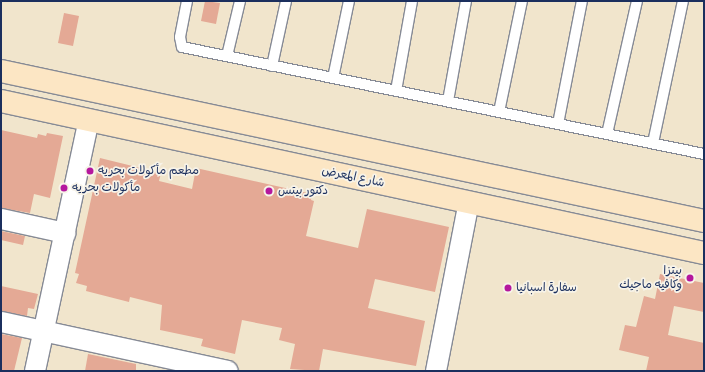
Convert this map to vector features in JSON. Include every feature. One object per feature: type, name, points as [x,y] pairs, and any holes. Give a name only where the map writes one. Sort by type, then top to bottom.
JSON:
[{"type":"main road","points":[[1,71],[704,221]]},
{"type":"main road","name":"شارع المعرض","points":[[1,101],[704,253]]},
{"type":"main road","points":[[156,135],[162,106]]},
{"type":"street","points":[[34,371],[89,120]]},
{"type":"street","points":[[436,371],[469,202]]},
{"type":"street","points":[[1,219],[65,233]]},
{"type":"street","points":[[1,322],[228,371]]},
{"type":"lane","points":[[187,1],[180,37],[182,47],[607,134],[704,152]]},
{"type":"lane","points":[[227,56],[240,1]]},
{"type":"lane","points":[[272,66],[286,1]]},
{"type":"lane","points":[[333,78],[348,1]]},
{"type":"lane","points":[[396,91],[412,1]]},
{"type":"lane","points":[[448,101],[466,1]]},
{"type":"lane","points":[[499,112],[522,1]]},
{"type":"lane","points":[[558,124],[582,1]]},
{"type":"lane","points":[[607,134],[637,1]]},
{"type":"lane","points":[[653,143],[683,1]]},
{"type":"building","points":[[205,1],[220,3],[216,24],[201,21]]},
{"type":"building","points":[[64,13],[79,16],[73,46],[58,43]]},
{"type":"building","points":[[1,130],[37,138],[38,134],[46,136],[47,133],[63,136],[50,198],[34,194],[30,213],[1,208]]},
{"type":"building","points":[[100,158],[161,173],[159,181],[192,189],[196,168],[312,194],[311,200],[314,201],[306,236],[358,248],[367,209],[449,227],[435,292],[375,279],[368,308],[425,321],[416,366],[323,349],[319,371],[290,369],[295,344],[279,340],[282,328],[242,320],[235,354],[201,346],[203,339],[160,330],[162,305],[130,297],[129,302],[86,291],[87,286],[76,283],[79,274],[75,273]]},
{"type":"building","points":[[1,231],[25,236],[23,245],[1,240]]},
{"type":"building","points":[[660,274],[704,283],[704,312],[674,306],[668,335],[704,343],[704,371],[646,371],[649,357],[619,350],[625,325],[636,327],[644,296],[655,299]]},
{"type":"building","points":[[1,286],[38,294],[34,309],[28,308],[27,316],[1,311]]},
{"type":"building","points":[[1,334],[22,338],[14,371],[1,371]]},
{"type":"building","points":[[88,354],[136,364],[136,371],[85,371]]},
{"type":"place","name":"مطعم مأكولات بحريه","points":[[90,171]]},
{"type":"place","name":"مأكولات بحريه","points":[[64,188]]},
{"type":"place","name":"دكتور بيتس","points":[[269,191]]},
{"type":"place","name":"بيتزا وكافيه ماجيك","points":[[690,278]]},
{"type":"place","name":"سفارة اسبانيا","points":[[508,288]]}]
